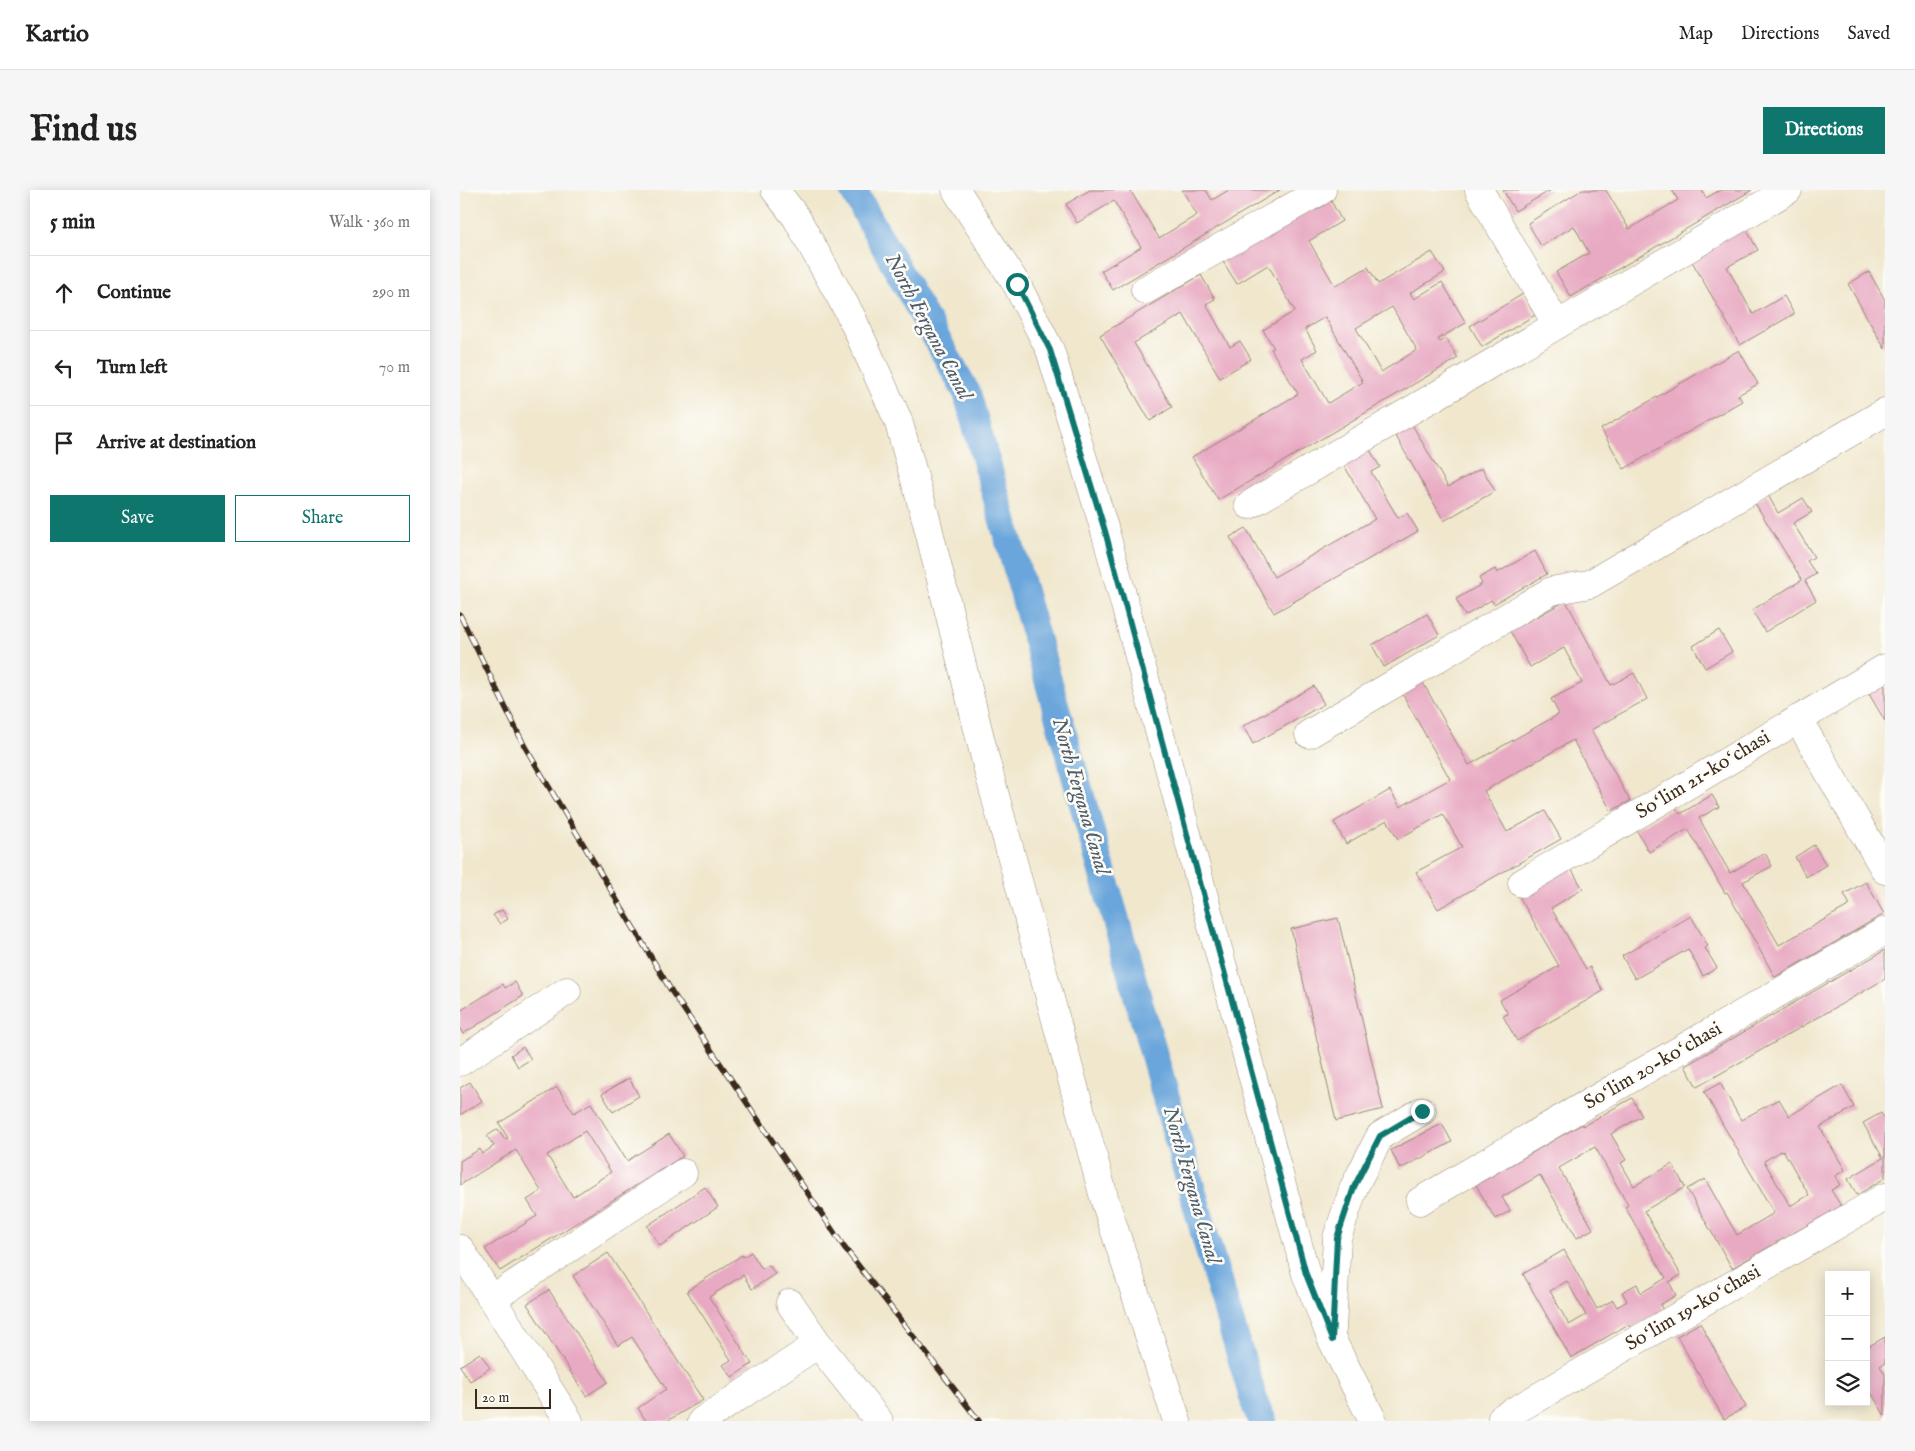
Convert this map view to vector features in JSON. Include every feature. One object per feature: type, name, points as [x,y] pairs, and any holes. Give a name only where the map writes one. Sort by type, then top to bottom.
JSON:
[{"type":"street","points":[[775,190],[796,216],[851,316],[898,420],[926,519],[986,766],[1102,1191],[1177,1421]]},
{"type":"street","points":[[956,190],[1017,284],[1050,350],[1105,531],[1306,1274],[1332,1340],[1373,1421]]},
{"type":"street","points":[[1145,290],[1322,190]]},
{"type":"street","points":[[1479,190],[1558,325]]},
{"type":"street","points":[[1249,505],[1788,190]]},
{"type":"street","points":[[1309,734],[1551,590],[1590,584],[1885,412]]},
{"type":"street","name":"Soʻlim 21-koʻchasi","points":[[1522,882],[1885,668]]},
{"type":"street","points":[[1798,719],[1885,870]]},
{"type":"street","name":"Soʻlim 20-koʻchasi","points":[[1420,1201],[1885,931]]},
{"type":"street","points":[[460,1062],[567,991]]},
{"type":"street","points":[[1332,1340],[1337,1238],[1354,1187],[1380,1136],[1422,1111]]},
{"type":"street","points":[[492,1300],[683,1174]]},
{"type":"street","name":"Soʻlim 19-koʻchasi","points":[[1502,1418],[1885,1197]]},
{"type":"street","points":[[460,1248],[569,1421]]},
{"type":"street","points":[[790,1303],[818,1344],[879,1421]]},
{"type":"street","points":[[702,1421],[818,1344]]},
{"type":"building","points":[[1090,190],[1130,190],[1159,238],[1197,215],[1182,190],[1206,190],[1212,200],[1229,190],[1280,190],[1113,290],[1101,271],[1141,247],[1114,201],[1077,223],[1066,204]]},
{"type":"building","points":[[1503,190],[1551,190],[1515,211]]},
{"type":"building","points":[[1582,190],[1606,190],[1629,229],[1678,200],[1672,190],[1702,190],[1706,198],[1720,190],[1752,190],[1571,297],[1556,272],[1589,253],[1574,226],[1541,246],[1528,223]]},
{"type":"building","points":[[1331,201],[1342,221],[1309,241],[1335,286],[1368,267],[1378,284],[1432,252],[1445,272],[1410,293],[1414,299],[1442,282],[1466,323],[1438,339],[1440,342],[1446,339],[1458,358],[1218,500],[1192,457],[1298,394],[1271,349],[1274,348],[1263,330],[1295,311],[1268,265],[1237,284],[1222,260],[1312,207],[1315,211]],"holes":[[[1392,307],[1417,350],[1381,372],[1356,328]],[[1325,317],[1363,382],[1328,403],[1302,359],[1317,350],[1305,329]]]},
{"type":"building","points":[[1745,227],[1758,250],[1727,267],[1753,314],[1784,296],[1794,314],[1740,345],[1690,258]]},
{"type":"building","points":[[1869,272],[1885,300],[1885,349],[1848,284]]},
{"type":"building","points":[[1201,275],[1215,299],[1206,304],[1230,347],[1240,341],[1251,359],[1220,378],[1183,314],[1134,343],[1172,407],[1150,421],[1100,335]]},
{"type":"building","points":[[1523,294],[1535,315],[1482,347],[1470,326]]},
{"type":"building","points":[[1739,350],[1758,384],[1738,395],[1742,401],[1624,469],[1601,429]]},
{"type":"building","points":[[1410,421],[1448,487],[1482,468],[1495,491],[1444,521],[1393,431]]},
{"type":"building","points":[[1367,445],[1380,467],[1371,472],[1398,518],[1407,513],[1418,531],[1274,613],[1230,537],[1246,528],[1274,577],[1375,519],[1341,460]]},
{"type":"building","points":[[1768,495],[1778,513],[1803,498],[1812,512],[1793,523],[1814,557],[1807,561],[1816,574],[1805,581],[1816,600],[1765,632],[1752,610],[1802,580],[1755,503]]},
{"type":"building","points":[[1535,551],[1547,574],[1494,604],[1491,600],[1465,616],[1456,599],[1482,584],[1479,578],[1495,569],[1497,573]]},
{"type":"building","points":[[1566,601],[1611,685],[1634,673],[1647,699],[1591,730],[1630,801],[1611,811],[1573,740],[1484,791],[1507,832],[1545,811],[1561,839],[1438,909],[1416,872],[1462,847],[1443,814],[1398,839],[1387,820],[1346,844],[1334,822],[1390,790],[1400,807],[1450,779],[1402,693],[1422,681],[1469,765],[1559,714],[1551,699],[1582,683],[1564,648],[1530,667],[1510,631]]},
{"type":"building","points":[[1427,614],[1439,635],[1384,667],[1372,645]]},
{"type":"building","points":[[1719,630],[1732,652],[1705,668],[1693,646]]},
{"type":"building","points":[[1885,684],[1885,721],[1869,694]]},
{"type":"building","points":[[1314,686],[1324,704],[1253,744],[1243,726]]},
{"type":"building","points":[[1712,795],[1719,807],[1699,818],[1730,873],[1765,853],[1772,866],[1743,882],[1779,945],[1850,905],[1844,894],[1866,882],[1884,914],[1775,977],[1727,892],[1725,893],[1688,829],[1649,852],[1636,829],[1675,807],[1680,814]]},
{"type":"building","points":[[1814,845],[1826,865],[1806,877],[1795,857]]},
{"type":"building","points":[[1570,867],[1583,889],[1551,908],[1586,969],[1590,967],[1603,991],[1517,1041],[1503,1016],[1508,1014],[1500,1000],[1559,966],[1519,896]]},
{"type":"building","points":[[502,910],[508,919],[500,924],[493,915]]},
{"type":"building","points":[[1691,916],[1708,946],[1705,948],[1717,968],[1703,976],[1688,949],[1635,979],[1622,956]]},
{"type":"building","points":[[1338,918],[1383,1109],[1336,1121],[1291,929]]},
{"type":"building","points":[[1885,950],[1885,979],[1697,1087],[1685,1066]]},
{"type":"building","points":[[515,982],[523,996],[463,1034],[460,1029],[460,1011],[503,984],[505,988]]},
{"type":"building","points":[[523,1047],[531,1059],[518,1067],[511,1055]]},
{"type":"building","points":[[629,1078],[639,1096],[613,1112],[602,1094]]},
{"type":"building","points":[[470,1082],[482,1101],[460,1115],[460,1088]]},
{"type":"building","points":[[1720,1083],[1741,1120],[1779,1099],[1789,1116],[1842,1085],[1854,1107],[1820,1127],[1845,1170],[1835,1176],[1840,1185],[1831,1190],[1841,1206],[1732,1268],[1687,1189],[1705,1179],[1737,1235],[1774,1213],[1704,1092]],"holes":[[[1783,1150],[1809,1195],[1790,1206],[1764,1161]]]},
{"type":"building","points":[[557,1087],[574,1113],[591,1103],[627,1161],[669,1134],[683,1156],[500,1271],[485,1249],[537,1216],[527,1200],[541,1191],[516,1150],[460,1185],[460,1161],[480,1149],[482,1154],[494,1146],[487,1136],[498,1129],[505,1139],[508,1138],[499,1123]],"holes":[[[585,1131],[611,1172],[573,1197],[547,1155]]]},
{"type":"building","points":[[1632,1098],[1642,1116],[1611,1134],[1626,1160],[1621,1163],[1634,1186],[1672,1164],[1685,1187],[1644,1211],[1681,1275],[1669,1282],[1676,1295],[1660,1305],[1663,1310],[1633,1328],[1627,1325],[1571,1358],[1523,1274],[1564,1250],[1597,1309],[1613,1300],[1617,1307],[1627,1301],[1622,1292],[1637,1284],[1641,1293],[1666,1278],[1625,1207],[1628,1205],[1595,1147],[1559,1168],[1593,1229],[1577,1238],[1540,1175],[1502,1197],[1510,1211],[1495,1219],[1476,1185],[1582,1124],[1583,1126]],"holes":[[[1567,1281],[1586,1315],[1569,1325],[1550,1291]]]},
{"type":"building","points":[[1881,1113],[1885,1119],[1885,1178],[1857,1195],[1848,1179],[1883,1158],[1863,1123]]},
{"type":"building","points":[[1442,1124],[1452,1142],[1400,1169],[1391,1150]]},
{"type":"building","points":[[705,1187],[718,1207],[660,1246],[647,1226]]},
{"type":"building","points":[[751,1252],[762,1269],[769,1265],[775,1274],[752,1289],[743,1275],[709,1297],[752,1364],[732,1377],[723,1365],[731,1360],[687,1291],[742,1255],[743,1257]]},
{"type":"building","points":[[608,1253],[703,1400],[667,1421],[646,1421],[638,1408],[666,1389],[632,1337],[618,1346],[573,1276]]},
{"type":"building","points":[[549,1290],[608,1382],[586,1396],[527,1304]]},
{"type":"building","points":[[1700,1323],[1746,1407],[1724,1419],[1677,1336]]},
{"type":"building","points":[[1885,1337],[1885,1363],[1880,1366],[1885,1374],[1885,1416],[1870,1391],[1870,1346]]},
{"type":"building","points":[[480,1353],[490,1368],[470,1381],[460,1366]]},
{"type":"waterway","name":"North Fergana Canal","points":[[853,190],[967,393],[1213,1264],[1256,1407],[1263,1421]]},
{"type":"railway","points":[[460,615],[525,747],[672,992],[844,1247],[979,1421]]},
{"type":"route","points":[[1017,284],[1050,350],[1105,531],[1306,1274],[1332,1340],[1337,1238],[1354,1187],[1380,1136],[1422,1111]]}]
